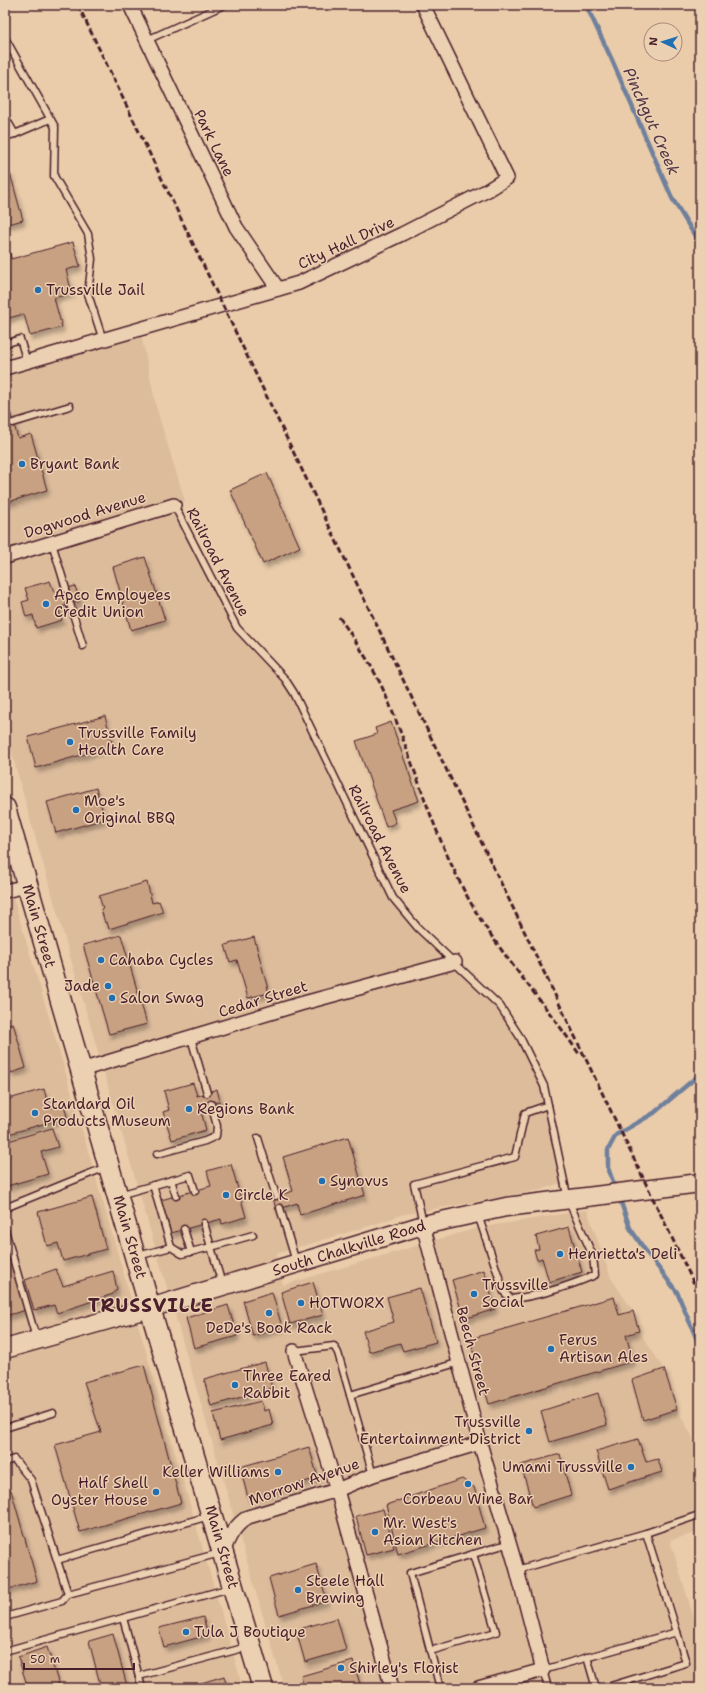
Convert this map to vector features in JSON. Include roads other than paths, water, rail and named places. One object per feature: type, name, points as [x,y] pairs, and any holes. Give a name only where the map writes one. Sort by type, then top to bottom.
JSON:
[{"type":"main road","name":"Main Street","points":[[5,808],[150,1308],[263,1688]]},
{"type":"main road","name":"South Chalkville Road","points":[[5,1349],[150,1308],[423,1225],[506,1207],[700,1183]]},
{"type":"street","name":"Park Lane","points":[[130,5],[236,226],[278,289]]},
{"type":"street","name":"City Hall Drive","points":[[5,368],[299,282],[402,234],[488,190],[507,178],[423,5]]},
{"type":"street","name":"Dogwood Avenue","points":[[5,557],[174,504]]},
{"type":"street","points":[[5,891],[27,886]]},
{"type":"street","name":"Cedar Street","points":[[81,1070],[300,1004],[455,962]]},
{"type":"street","name":"Beech Street","points":[[423,1225],[480,1443],[510,1544],[543,1670]]},
{"type":"street","points":[[294,1351],[337,1490],[392,1688]]},
{"type":"street","name":"Morrow Avenue","points":[[223,1552],[233,1530],[240,1522],[248,1517],[337,1490],[373,1475],[480,1443]]},
{"type":"street","points":[[478,1688],[543,1670]]},
{"type":"lane","points":[[147,40],[224,5]]},
{"type":"lane","points":[[5,38],[55,127],[54,176],[88,234],[92,259],[88,294],[103,340]]},
{"type":"lane","points":[[5,117],[15,134]]},
{"type":"lane","points":[[5,137],[50,119]]},
{"type":"lane","points":[[5,344],[20,339],[27,362]]},
{"type":"lane","points":[[13,423],[70,406]]},
{"type":"lane","name":"Railroad Avenue","points":[[174,504],[237,628],[285,679],[294,693],[393,898],[418,928],[500,1006],[520,1037],[544,1086],[568,1200],[593,1256],[595,1275],[581,1281],[527,1297],[512,1299],[504,1292],[478,1213]]},
{"type":"lane","points":[[52,542],[66,589]]},
{"type":"lane","points":[[70,604],[83,646]]},
{"type":"lane","points":[[191,1038],[207,1093]]},
{"type":"lane","points":[[157,1154],[205,1141],[216,1136],[217,1126],[211,1104]]},
{"type":"lane","points":[[423,1225],[414,1184],[515,1157],[524,1112],[548,1105]]},
{"type":"lane","points":[[258,1138],[276,1196]]},
{"type":"lane","points":[[5,1208],[109,1166]]},
{"type":"lane","points":[[118,1195],[190,1175],[194,1190]]},
{"type":"lane","points":[[171,1180],[176,1196]]},
{"type":"lane","points":[[153,1185],[171,1247],[182,1254],[253,1235]]},
{"type":"lane","points":[[280,1208],[296,1263]]},
{"type":"lane","points":[[204,1224],[222,1286]]},
{"type":"lane","points":[[184,1229],[191,1252]]},
{"type":"lane","points":[[5,1230],[37,1340]]},
{"type":"lane","points":[[136,1257],[171,1247]]},
{"type":"lane","points":[[294,1351],[334,1346],[338,1353],[373,1475]]},
{"type":"lane","points":[[350,1395],[460,1362]]},
{"type":"lane","points":[[5,1428],[53,1413]]},
{"type":"lane","points":[[5,1462],[14,1459],[31,1480],[68,1594]]},
{"type":"lane","points":[[57,1560],[212,1515]]},
{"type":"lane","points":[[517,1570],[646,1533],[696,1516]]},
{"type":"lane","points":[[604,1688],[686,1663],[646,1533]]},
{"type":"lane","points":[[440,1688],[410,1573],[510,1544]]},
{"type":"lane","points":[[5,1617],[62,1601],[68,1594],[223,1552]]},
{"type":"lane","points":[[430,1652],[496,1632],[473,1554]]},
{"type":"lane","points":[[5,1650],[234,1587]]},
{"type":"lane","points":[[123,1618],[142,1688]]},
{"type":"lane","points":[[548,1688],[543,1670],[677,1632]]},
{"type":"lane","points":[[139,1676],[251,1646]]},
{"type":"lane","points":[[587,1657],[596,1688]]},
{"type":"waterway","name":"Pinchgut Creek","points":[[586,5],[612,60],[672,198],[700,244]]},
{"type":"waterway","name":"Pinchgut Creek","points":[[616,1190],[608,1168],[608,1150],[616,1135],[654,1113],[700,1074]]},
{"type":"waterway","name":"Pinchgut Creek","points":[[619,1197],[630,1228],[677,1292],[700,1347]]},
{"type":"railway","points":[[78,5],[700,1296]]},
{"type":"railway","points":[[339,617],[367,660],[382,687],[401,733],[435,827],[469,900],[492,936],[579,1054]]},
{"type":"place","name":"Trussville Jail","points":[[38,290]]},
{"type":"place","name":"Bryant Bank","points":[[22,464]]},
{"type":"place","name":"Apco Employees Credit Union","points":[[46,604]]},
{"type":"place","name":"Trussville Family Health Care","points":[[70,742]]},
{"type":"place","name":"Moe's Original BBQ","points":[[76,810]]},
{"type":"place","name":"Cahaba Cycles","points":[[101,960]]},
{"type":"place","name":"Jade","points":[[108,986]]},
{"type":"place","name":"Salon Swag","points":[[112,998]]},
{"type":"place","name":"Regions Bank","points":[[189,1109]]},
{"type":"place","name":"Standard Oil Products Museum","points":[[35,1113]]},
{"type":"place","name":"Synovus","points":[[322,1181]]},
{"type":"place","name":"Circle K","points":[[226,1195]]},
{"type":"place","name":"Henrietta's Deli","points":[[560,1254]]},
{"type":"place","name":"Trussville Social","points":[[474,1294]]},
{"type":"place","name":"HOTWORX","points":[[301,1303]]},
{"type":"place","name":"DeDe's Book Rack","points":[[269,1313]]},
{"type":"place","name":"Ferus Artisan Ales","points":[[551,1349]]},
{"type":"place","name":"Three Eared Rabbit","points":[[235,1385]]},
{"type":"place","name":"Trussville Entertainment District","points":[[529,1431]]},
{"type":"place","name":"Umami Trussville","points":[[631,1467]]},
{"type":"place","name":"Keller Williams","points":[[278,1472]]},
{"type":"place","name":"Corbeau Wine Bar","points":[[468,1484]]},
{"type":"place","name":"Half Shell Oyster House","points":[[156,1492]]},
{"type":"place","name":"Mr. West's Asian Kitchen","points":[[375,1532]]},
{"type":"place","name":"Steele Hall Brewing","points":[[298,1590]]},
{"type":"place","name":"Tula J Boutique","points":[[186,1632]]},
{"type":"place","name":"Shirley's Florist","points":[[341,1668]]},
{"type":"district","name":"TRUSSVILLE","points":[[151,1305]]}]
